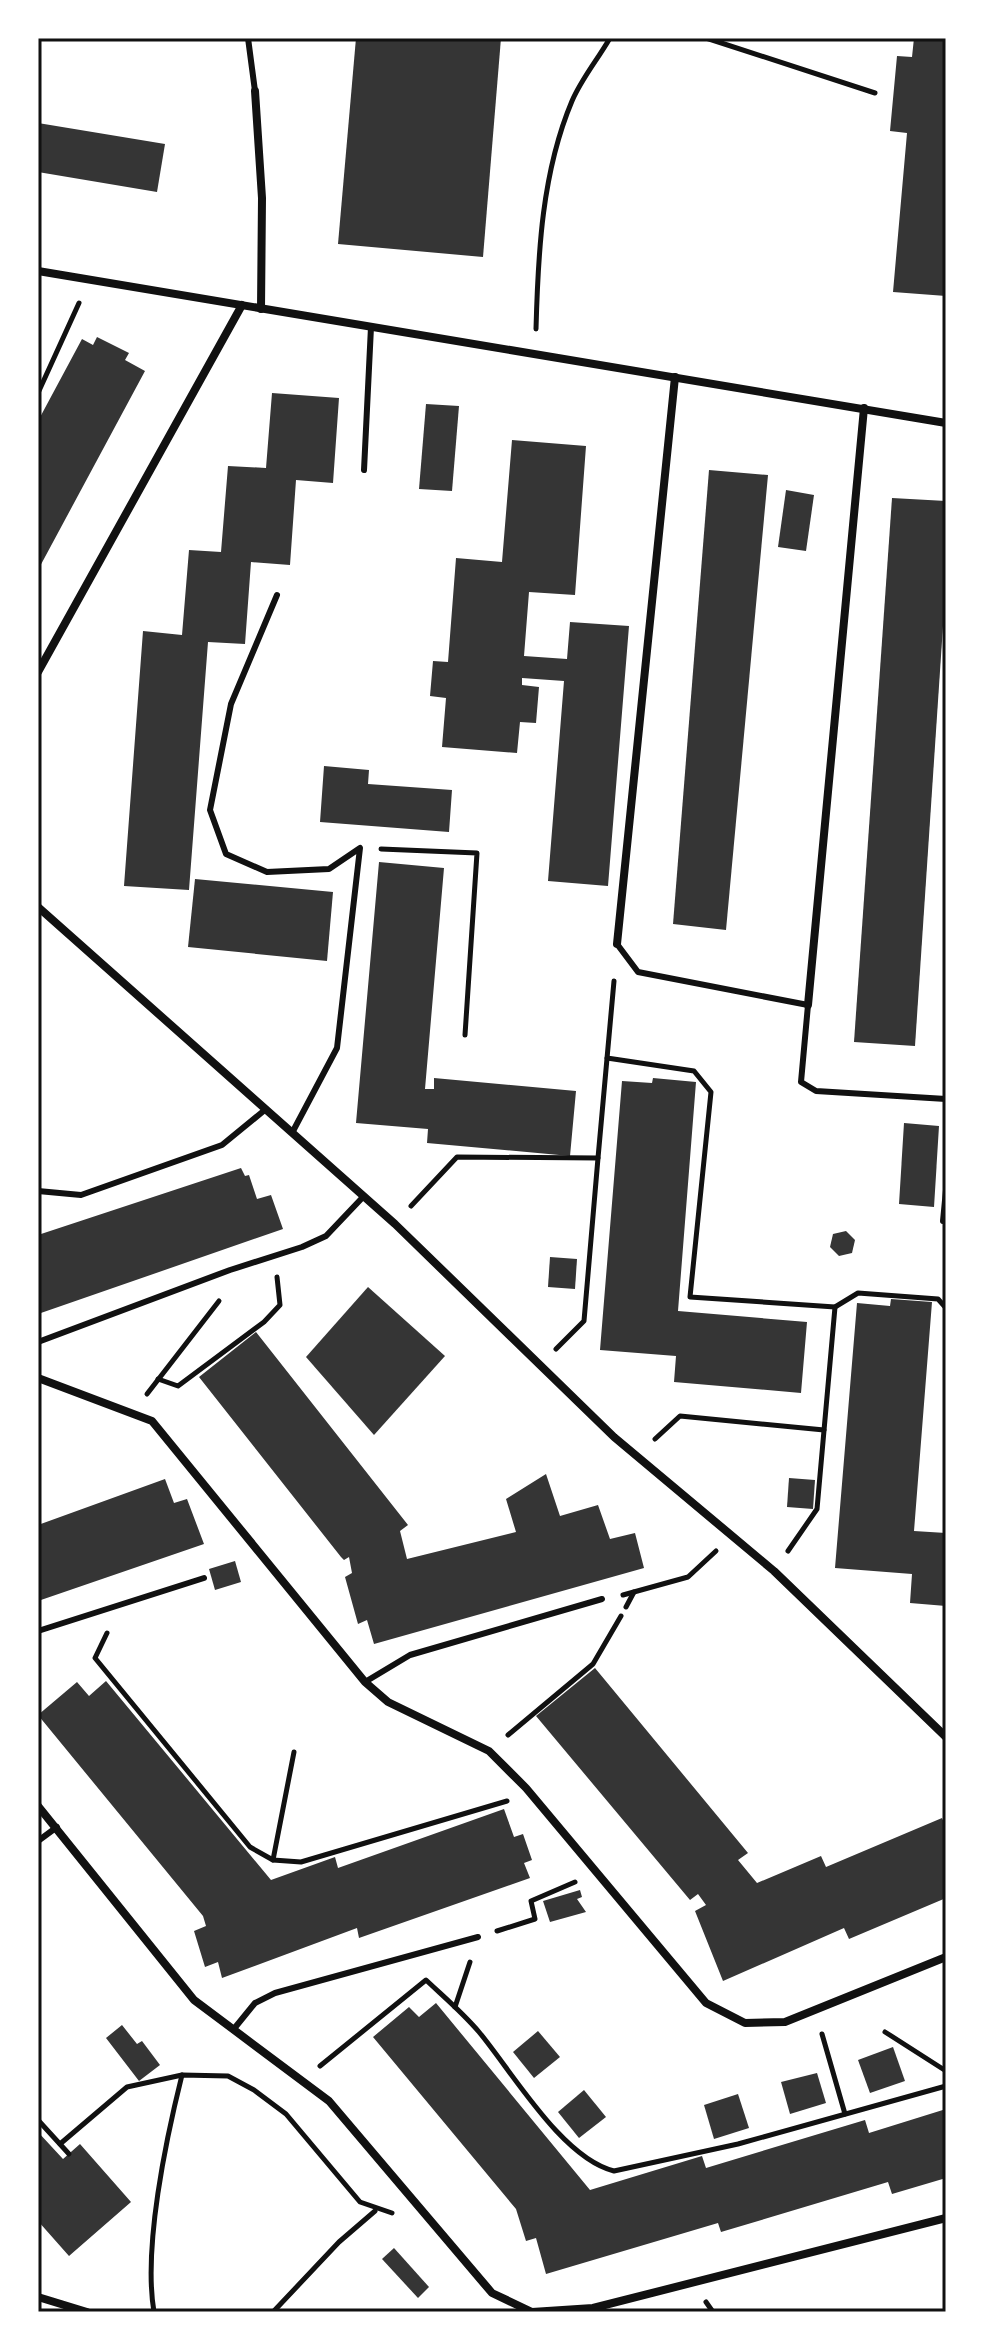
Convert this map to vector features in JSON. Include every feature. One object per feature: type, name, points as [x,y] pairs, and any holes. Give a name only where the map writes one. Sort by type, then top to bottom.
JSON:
[{"type":"street","points":[[255,91],[262,198],[261,309]]},
{"type":"street","points":[[38,271],[946,423]]},
{"type":"street","points":[[38,672],[242,305]]},
{"type":"street","points":[[617,944],[675,377]]},
{"type":"street","points":[[808,1005],[864,408]]},
{"type":"street","points":[[38,907],[395,1224],[541,1366],[637,1455],[774,1571],[946,1737]]},
{"type":"street","points":[[38,1378],[152,1421],[365,1682],[388,1702],[489,1751],[526,1788],[594,1874],[706,2003],[745,2023],[785,2022],[946,1957]]},
{"type":"street","points":[[38,1806],[194,2000],[329,2101],[492,2293],[532,2312],[593,2308],[946,2218]]},
{"type":"street","points":[[38,2297],[87,2312]]},
{"type":"lane","points":[[248,38],[255,91]]},
{"type":"lane","points":[[364,470],[371,327]]},
{"type":"lane","points":[[277,595],[231,704],[210,810],[226,854],[267,872],[329,869],[360,848]]},
{"type":"lane","points":[[292,1133],[337,1048],[360,848]]},
{"type":"lane","points":[[617,944],[638,972],[808,1005],[801,1082],[816,1091],[946,1099]]},
{"type":"lane","points":[[38,1191],[81,1195],[222,1145],[266,1109]]},
{"type":"lane","points":[[943,1221],[946,1190]]},
{"type":"lane","points":[[38,1342],[326,1236],[363,1197]]},
{"type":"lane","points":[[38,1631],[204,1578]]},
{"type":"lane","points":[[365,1682],[410,1655],[602,1599]]},
{"type":"lane","points":[[38,1841],[57,1827]]},
{"type":"lane","points":[[233,2030],[255,2003],[275,1993],[478,1937]]},
{"type":"path","points":[[536,354],[538,280],[557,143],[572,100],[610,38]]},
{"type":"path","points":[[706,38],[875,93]]},
{"type":"path","points":[[38,393],[89,280]]},
{"type":"path","points":[[360,848],[477,853],[465,1035]]},
{"type":"path","points":[[541,1366],[584,1321],[617,944]]},
{"type":"path","points":[[607,1058],[694,1071],[711,1092],[690,1297],[835,1307],[858,1293],[938,1299],[946,1308]]},
{"type":"path","points":[[395,1224],[457,1157],[598,1158]]},
{"type":"path","points":[[158,1379],[178,1386],[264,1322],[280,1305],[273,1257]]},
{"type":"path","points":[[135,1413],[219,1300],[230,1270]]},
{"type":"path","points":[[774,1571],[817,1509],[835,1307]]},
{"type":"path","points":[[637,1455],[680,1416],[824,1430]]},
{"type":"path","points":[[602,1599],[688,1577],[733,1537]]},
{"type":"path","points":[[489,1751],[593,1664],[634,1592]]},
{"type":"path","points":[[122,1603],[95,1658],[250,1847],[273,1860],[301,1862],[345,1852],[500,1806],[526,1788]]},
{"type":"path","points":[[273,1860],[294,1752]]},
{"type":"path","points":[[455,2007],[478,1937],[535,1919],[531,1901],[594,1874]]},
{"type":"path","points":[[302,2080],[426,1980],[455,2007],[567,2142],[597,2166],[614,2171],[946,2086]]},
{"type":"path","points":[[815,2010],[845,2114]]},
{"type":"path","points":[[885,2032],[946,2071]]},
{"type":"path","points":[[154,2312],[148,2273],[172,2115],[182,2075]]},
{"type":"path","points":[[60,2144],[127,2087],[182,2075],[228,2076],[254,2090],[286,2114],[360,2202],[376,2211],[392,2213],[413,2201]]},
{"type":"path","points":[[38,2120],[69,2154]]},
{"type":"path","points":[[273,2312],[339,2242],[376,2211]]},
{"type":"building","points":[[356,38],[501,38],[483,257],[338,244]]},
{"type":"building","points":[[914,38],[946,38],[946,296],[893,292],[907,133],[890,131],[897,56],[912,57]]},
{"type":"building","points":[[38,123],[165,144],[157,192],[38,172]]},
{"type":"building","points":[[97,337],[129,353],[125,360],[145,371],[38,570],[38,421],[82,339],[93,345]]},
{"type":"building","points":[[272,393],[339,398],[333,483],[296,480],[290,565],[251,562],[245,644],[208,642],[189,890],[124,886],[143,631],[182,635],[189,550],[221,552],[228,466],[266,468]]},
{"type":"building","points":[[426,404],[459,406],[452,491],[419,489]]},
{"type":"building","points":[[512,440],[586,446],[575,595],[529,592],[524,656],[567,659],[570,622],[629,626],[608,886],[548,881],[564,681],[522,678],[522,685],[539,687],[536,723],[520,722],[517,753],[442,747],[446,698],[430,696],[433,661],[448,662],[456,558],[502,562]]},
{"type":"building","points":[[709,470],[768,475],[726,930],[673,924]]},
{"type":"building","points":[[786,490],[814,495],[806,551],[778,547]]},
{"type":"building","points":[[892,498],[946,501],[946,581],[915,1046],[854,1042]]},
{"type":"building","points":[[324,766],[369,770],[368,784],[452,790],[449,832],[320,822]]},
{"type":"building","points":[[379,862],[444,868],[425,1089],[434,1089],[434,1078],[576,1091],[570,1156],[427,1143],[428,1129],[356,1123]]},
{"type":"building","points":[[195,879],[333,892],[327,961],[188,947]]},
{"type":"building","points":[[653,1078],[696,1082],[678,1311],[807,1322],[801,1393],[674,1382],[676,1356],[600,1350],[622,1081],[652,1083]]},
{"type":"building","points":[[904,1123],[939,1126],[934,1207],[899,1204]]},
{"type":"building","points":[[241,1168],[245,1176],[249,1175],[257,1199],[271,1195],[283,1229],[38,1314],[38,1235]]},
{"type":"building","points":[[846,1231],[855,1240],[852,1253],[839,1256],[830,1247],[833,1234]]},
{"type":"building","points":[[550,1257],[577,1259],[575,1289],[548,1287]]},
{"type":"building","points":[[368,1287],[445,1356],[374,1435],[306,1357]]},
{"type":"building","points":[[891,1299],[932,1302],[914,1531],[946,1533],[946,1606],[910,1603],[912,1574],[835,1568],[857,1303],[890,1306]]},
{"type":"building","points":[[256,1332],[408,1525],[400,1531],[407,1559],[516,1532],[506,1499],[546,1474],[560,1516],[598,1505],[610,1539],[635,1533],[644,1568],[374,1644],[367,1620],[358,1624],[345,1577],[352,1573],[349,1557],[344,1560],[341,1557],[199,1377]]},
{"type":"building","points":[[789,1478],[815,1480],[813,1509],[787,1507]]},
{"type":"building","points":[[165,1479],[174,1503],[187,1499],[204,1544],[38,1601],[38,1525]]},
{"type":"building","points":[[235,1561],[241,1582],[215,1590],[209,1569]]},
{"type":"building","points":[[595,1668],[748,1853],[738,1860],[757,1883],[821,1856],[826,1867],[942,1818],[946,1827],[946,1898],[849,1939],[844,1928],[723,1981],[695,1911],[706,1905],[698,1894],[690,1900],[536,1716]]},
{"type":"building","points":[[106,1681],[271,1880],[335,1857],[338,1868],[504,1809],[514,1837],[523,1834],[532,1860],[524,1863],[530,1878],[359,1938],[357,1928],[222,1978],[218,1962],[205,1967],[194,1931],[206,1926],[203,1916],[38,1715],[77,1682],[89,1696]]},
{"type":"building","points":[[580,1890],[582,1897],[577,1899],[586,1912],[550,1922],[543,1901]]},
{"type":"building","points":[[436,2003],[590,2190],[702,2156],[706,2168],[865,2120],[869,2133],[946,2109],[946,2178],[892,2194],[888,2182],[721,2232],[718,2223],[546,2274],[536,2238],[526,2241],[516,2209],[373,2037],[409,2007],[419,2017]]},
{"type":"building","points":[[122,2025],[137,2044],[142,2041],[160,2065],[139,2081],[106,2038]]},
{"type":"building","points":[[538,2031],[560,2057],[534,2078],[513,2052]]},
{"type":"building","points":[[893,2047],[905,2081],[870,2093],[858,2060]]},
{"type":"building","points":[[817,2073],[826,2103],[790,2114],[781,2082]]},
{"type":"building","points":[[584,2090],[606,2117],[579,2138],[558,2112]]},
{"type":"building","points":[[738,2094],[749,2128],[714,2139],[704,2105]]},
{"type":"building","points":[[38,2132],[63,2159],[80,2144],[131,2202],[69,2256],[38,2221]]},
{"type":"building","points":[[394,2248],[429,2287],[418,2298],[382,2259]]}]
